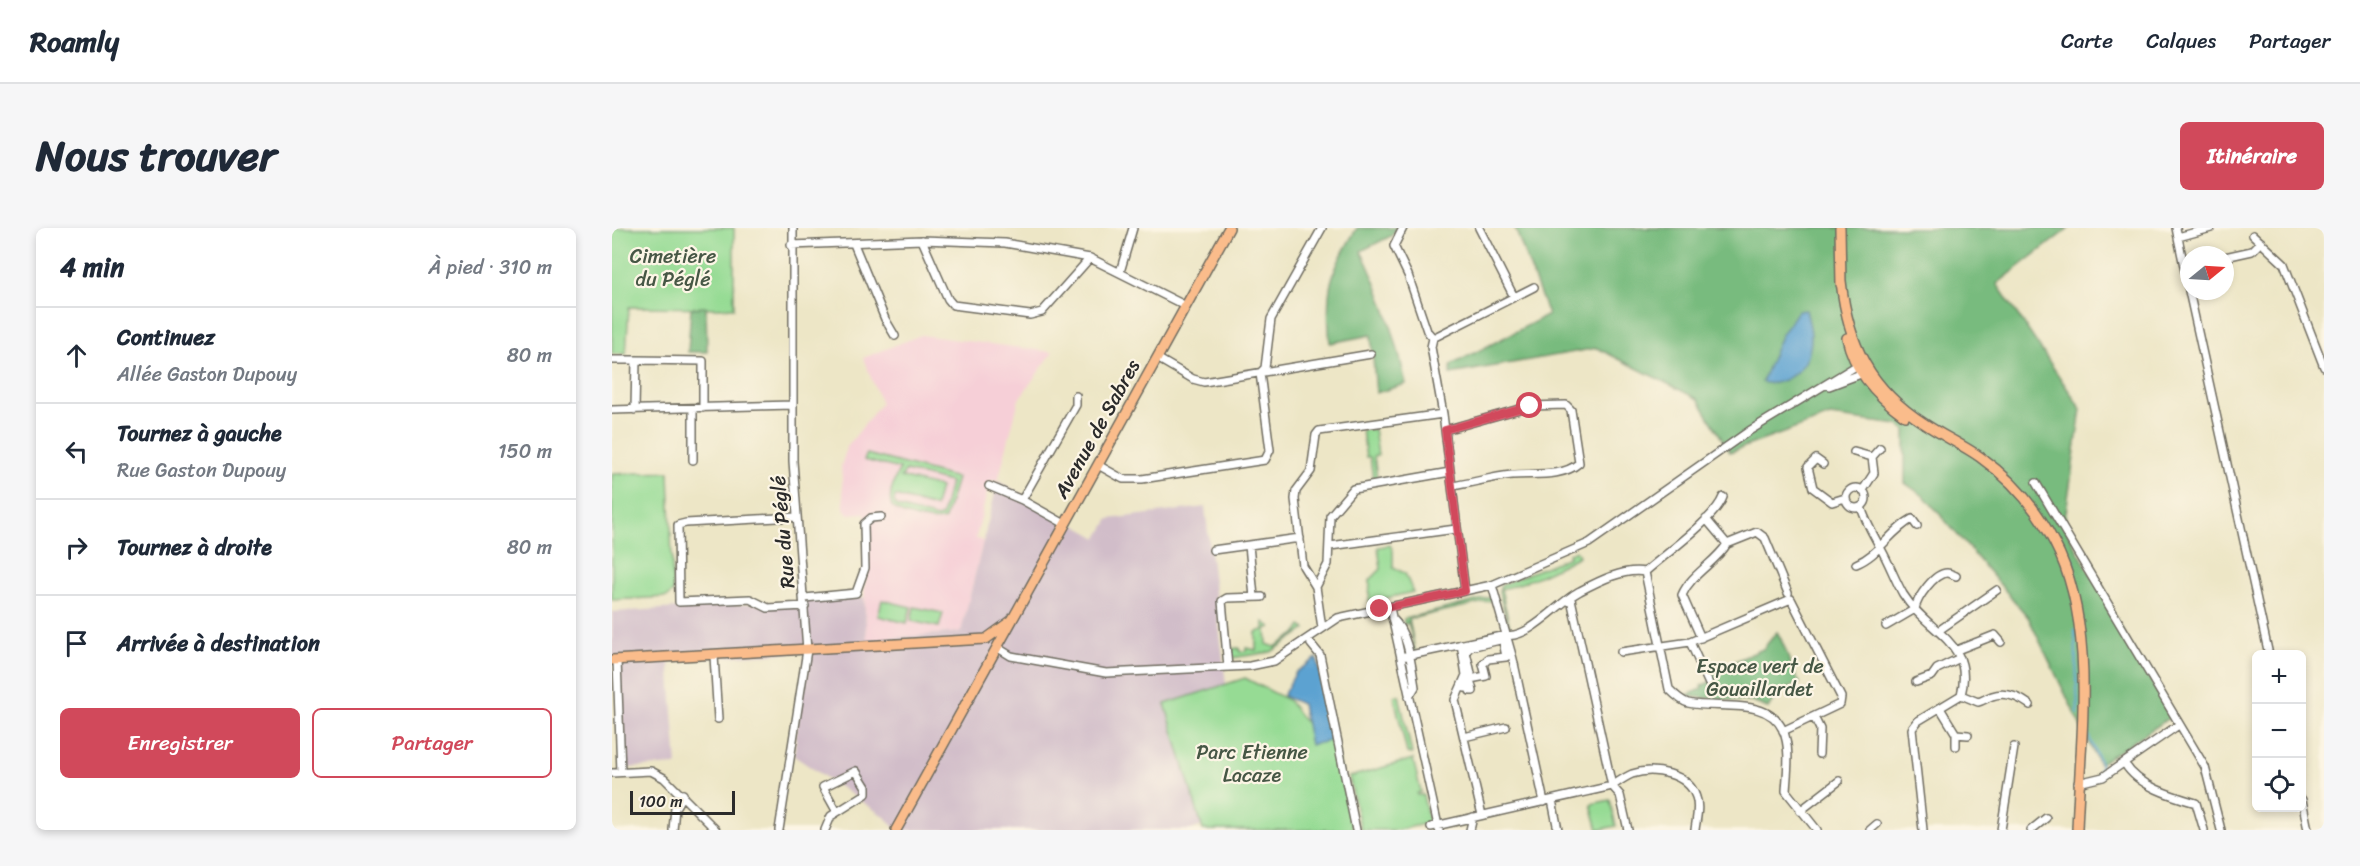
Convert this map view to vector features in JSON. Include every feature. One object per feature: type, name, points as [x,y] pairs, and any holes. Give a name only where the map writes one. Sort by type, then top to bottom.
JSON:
[{"type":"main road","name":"Avenue de Sabres","points":[[896,830],[1229,228]]},
{"type":"main road","points":[[1840,228],[1842,316],[1856,366],[1926,425],[1981,457],[2013,486],[2036,512],[2064,564],[2081,635],[2077,830]]},
{"type":"main road","points":[[1841,281],[1849,330],[1865,373],[1893,408],[1912,420],[1926,425]]},
{"type":"main road","points":[[614,660],[986,639],[1013,620]]},
{"type":"main road","points":[[986,639],[998,648]]},
{"type":"street","name":"Rue du Péglé","points":[[779,830],[807,650],[805,602],[796,517],[792,405],[791,245],[793,228]]},
{"type":"street","points":[[1120,272],[1133,228]]},
{"type":"street","points":[[1260,373],[1265,368],[1271,319],[1322,228]]},
{"type":"street","points":[[1402,228],[1394,246],[1408,275],[1427,331],[1433,338]]},
{"type":"street","points":[[1479,228],[1514,297]]},
{"type":"street","points":[[2176,228],[2180,246]]},
{"type":"street","points":[[2178,237],[2211,228]]},
{"type":"street","points":[[2253,235],[2284,264],[2324,367]]},
{"type":"street","points":[[791,245],[922,240],[1005,243],[1090,258],[1186,306]]},
{"type":"street","points":[[922,240],[948,300],[953,305],[1030,315],[1042,312],[1090,258]]},
{"type":"street","points":[[2234,255],[2252,251],[2261,242]]},
{"type":"street","points":[[854,244],[885,319],[895,336]]},
{"type":"street","points":[[1433,338],[1534,287]]},
{"type":"street","points":[[2191,300],[2268,650]]},
{"type":"street","points":[[1433,338],[1431,347],[1443,414],[1465,591]]},
{"type":"street","points":[[1157,358],[1201,381],[1371,354]]},
{"type":"street","points":[[612,360],[697,358],[703,361],[702,408]]},
{"type":"street","points":[[636,360],[636,410]]},
{"type":"street","points":[[998,648],[1011,656],[1106,673],[1228,667],[1274,661],[1345,615],[1390,608],[1492,585],[1588,543],[1749,431],[1824,388],[1856,366]]},
{"type":"street","points":[[1098,465],[1123,479],[1142,479],[1265,460],[1270,450],[1260,373]]},
{"type":"street","points":[[1824,388],[1865,373]]},
{"type":"street","points":[[1022,500],[1076,405],[1076,396]]},
{"type":"street","points":[[612,410],[792,405]]},
{"type":"street","points":[[1445,430],[1530,406],[1566,405],[1571,410],[1579,463],[1573,468],[1540,475],[1512,476],[1452,486]]},
{"type":"street","points":[[693,409],[693,460]]},
{"type":"street","points":[[1322,628],[1316,587],[1303,566],[1296,491],[1311,471],[1314,441],[1319,431],[1443,414]]},
{"type":"street","points":[[1863,490],[1853,487],[1846,493],[1845,498],[1851,508],[1861,507],[1866,500],[1863,490],[1874,473],[1872,457],[1880,448]]},
{"type":"street","points":[[1854,452],[1872,457]]},
{"type":"street","points":[[1823,464],[1816,459],[1808,467],[1813,488],[1832,502],[1845,498]]},
{"type":"street","points":[[1316,587],[1328,564],[1330,516],[1353,489],[1450,472]]},
{"type":"street","points":[[2036,483],[2205,767],[2221,830]]},
{"type":"street","points":[[990,486],[1022,500],[1065,524]]},
{"type":"street","points":[[1404,657],[1506,635],[1511,636],[1524,631],[1571,599],[1577,592],[1631,570],[1645,572],[1720,506],[1723,497]]},
{"type":"street","points":[[1861,507],[1868,528],[1880,546],[1904,595],[1958,654],[1966,672],[1961,695],[1918,721],[1912,729],[1923,830]]},
{"type":"street","points":[[796,517],[678,525],[679,602],[750,599],[768,608],[856,593],[865,568],[864,524],[871,518],[880,518]]},
{"type":"street","points":[[1706,519],[1727,544]]},
{"type":"street","points":[[1856,564],[1872,558],[1897,527],[1912,519],[1917,525]]},
{"type":"street","points":[[1330,546],[1456,529]]},
{"type":"street","points":[[1701,638],[1682,595],[1687,585],[1719,558],[1727,544],[1757,532],[1765,538],[1788,593]]},
{"type":"street","points":[[1213,550],[1300,538]]},
{"type":"street","points":[[1228,667],[1222,602],[1227,598],[1258,597],[1249,545]]},
{"type":"street","points":[[1645,572],[1669,689],[1686,702],[1760,709],[1776,721],[1783,731],[1787,758],[1786,791],[1817,830]]},
{"type":"street","points":[[1886,626],[1915,609],[1917,599],[1938,576],[1946,573],[1956,576]]},
{"type":"street","points":[[1492,585],[1548,801],[1558,830]]},
{"type":"street","points":[[1938,631],[1997,590]]},
{"type":"street","points":[[1571,599],[1612,786],[1620,795],[1628,830]]},
{"type":"street","points":[[1621,652],[1690,642],[1791,599],[1841,697],[1840,704],[1783,731]]},
{"type":"street","points":[[1390,608],[1404,657],[1409,697],[1436,827],[1612,786],[1631,774],[1643,772],[1668,773],[1684,780],[1696,797],[1695,830]]},
{"type":"street","points":[[1916,682],[1932,676],[1937,669],[1958,654],[1995,634],[2001,642]]},
{"type":"street","points":[[1500,640],[1503,641],[1506,657],[1488,659],[1483,664],[1486,676],[1470,679],[1473,691],[1465,688],[1472,673],[1466,652],[1470,647],[1500,640]]},
{"type":"street","points":[[1690,642],[1709,684]]},
{"type":"street","points":[[1311,644],[1320,655],[1356,830]]},
{"type":"street","points":[[1461,644],[1466,675],[1455,700],[1482,815]]},
{"type":"street","points":[[714,656],[718,719]]},
{"type":"street","points":[[614,660],[621,772]]},
{"type":"street","points":[[1961,695],[1978,702],[1992,696],[2006,695],[2019,697],[2030,705]]},
{"type":"street","points":[[1940,708],[1956,734],[1956,746]]},
{"type":"street","points":[[1814,717],[1820,729],[1819,754]]},
{"type":"street","points":[[2078,783],[2103,777],[2177,726]]},
{"type":"street","points":[[1465,740],[1506,727]]},
{"type":"street","points":[[1956,734],[1968,735]]},
{"type":"street","points":[[2001,830],[2014,747]]},
{"type":"street","points":[[2125,764],[2132,775],[2173,796],[2196,803],[2204,830]]},
{"type":"street","points":[[612,772],[651,771],[664,778],[683,794],[716,830]]},
{"type":"street","points":[[825,830],[828,819],[866,794],[866,787],[856,771],[823,787],[837,812]]},
{"type":"street","points":[[1800,811],[1839,781]]},
{"type":"street","points":[[673,830],[675,808],[683,794]]},
{"type":"street","points":[[2304,812],[2308,830]]},
{"type":"street","points":[[1470,830],[1473,817]]},
{"type":"street","points":[[2031,830],[2046,818]]},
{"type":"street","points":[[1870,830],[1877,824]]},
{"type":"shaded area","points":[[921,335],[1053,352],[1019,399],[998,481],[990,481],[976,538],[983,541],[961,632],[867,640],[864,589],[869,554],[865,513],[848,514],[844,508],[841,466],[847,447],[881,403],[863,358]]},
{"type":"shaded area","points":[[998,481],[1098,538],[1109,519],[1205,507],[1226,684],[1165,704],[1202,826],[1190,830],[896,830],[885,817],[794,756],[805,652],[669,660],[677,765],[625,768],[619,663],[612,662],[612,612],[864,597],[867,640],[961,632]]},
{"type":"green space","name":"Cimetière du Péglé","points":[[612,228],[734,228],[734,308],[629,307],[626,354],[612,354]]},
{"type":"green space","points":[[1357,228],[1397,228],[1391,236],[1361,251],[1388,316],[1406,384],[1376,393],[1371,335],[1330,343],[1328,309],[1331,282],[1340,258]]},
{"type":"green space","points":[[1515,228],[2069,228],[1997,284],[2081,409],[2064,526],[2171,717],[2099,764],[2028,617],[1925,497],[1905,483],[1905,430],[1898,425],[1830,416],[1730,452],[1698,399],[1597,348],[1450,374],[1451,365],[1548,315]]},
{"type":"green space","points":[[706,307],[707,352],[688,352],[691,308]]},
{"type":"green space","points":[[1374,429],[1378,455],[1374,456],[1377,478],[1373,479],[1370,457],[1366,457],[1362,430]]},
{"type":"green space","points":[[867,454],[957,478],[945,519],[926,519],[901,513],[895,509],[891,502],[891,492],[900,469],[864,460]],"holes":[[[906,471],[950,482],[942,516],[937,518],[898,507],[894,502],[895,496],[935,507],[940,487],[901,477]]]},
{"type":"green space","points":[[669,472],[673,592],[667,597],[612,600],[612,474]]},
{"type":"green space","points":[[1390,545],[1393,551],[1393,568],[1405,573],[1413,592],[1369,602],[1370,580],[1381,569],[1378,547]]},
{"type":"green space","points":[[1576,550],[1579,556],[1560,566],[1501,589],[1511,633],[1499,592],[1501,585],[1569,557],[1568,554]]},
{"type":"green space","points":[[1492,597],[1493,600],[1409,619],[1415,651],[1410,652],[1414,646],[1408,622],[1404,625],[1404,619]]},
{"type":"green space","points":[[882,600],[911,607],[907,623],[878,616]]},
{"type":"green space","points":[[914,607],[943,613],[939,627],[911,621]]},
{"type":"green space","points":[[1264,622],[1271,627],[1266,629],[1267,644],[1275,647],[1296,634],[1301,626],[1306,629],[1271,652],[1232,658],[1231,649],[1239,648],[1240,652],[1246,651],[1246,648],[1256,650],[1256,632],[1264,630]]},
{"type":"green space","name":"Espace vert de Gouaillardet","points":[[1777,632],[1800,683],[1778,693],[1768,708],[1752,702],[1685,696],[1702,689],[1701,686],[1714,680],[1710,669],[1721,665],[1722,667],[1763,649]]},
{"type":"green space","name":"Parc Etienne Lacaze","points":[[1245,678],[1288,700],[1307,725],[1334,739],[1353,830],[1203,830],[1165,704]]},
{"type":"green space","points":[[1399,695],[1412,754],[1407,753],[1394,696]]},
{"type":"green space","points":[[1413,759],[1421,792],[1417,795],[1423,795],[1429,823],[1397,830],[1361,830],[1349,777]]},
{"type":"green space","points":[[1610,800],[1616,826],[1598,830],[1591,804]]},
{"type":"water","points":[[1806,310],[1811,338],[1808,356],[1804,363],[1799,370],[1786,379],[1770,383],[1762,382],[1781,336],[1798,311]]},
{"type":"water","points":[[1317,658],[1334,740],[1310,745],[1302,704],[1283,696],[1296,672]]},
{"type":"waterway","points":[[2073,558],[2074,582]]},
{"type":"waterway","points":[[2075,630],[2078,714]]},
{"type":"waterway","points":[[2086,730],[2101,766],[2099,771]]},
{"type":"route","points":[[1380,609],[1465,591],[1445,430],[1530,406]]}]
